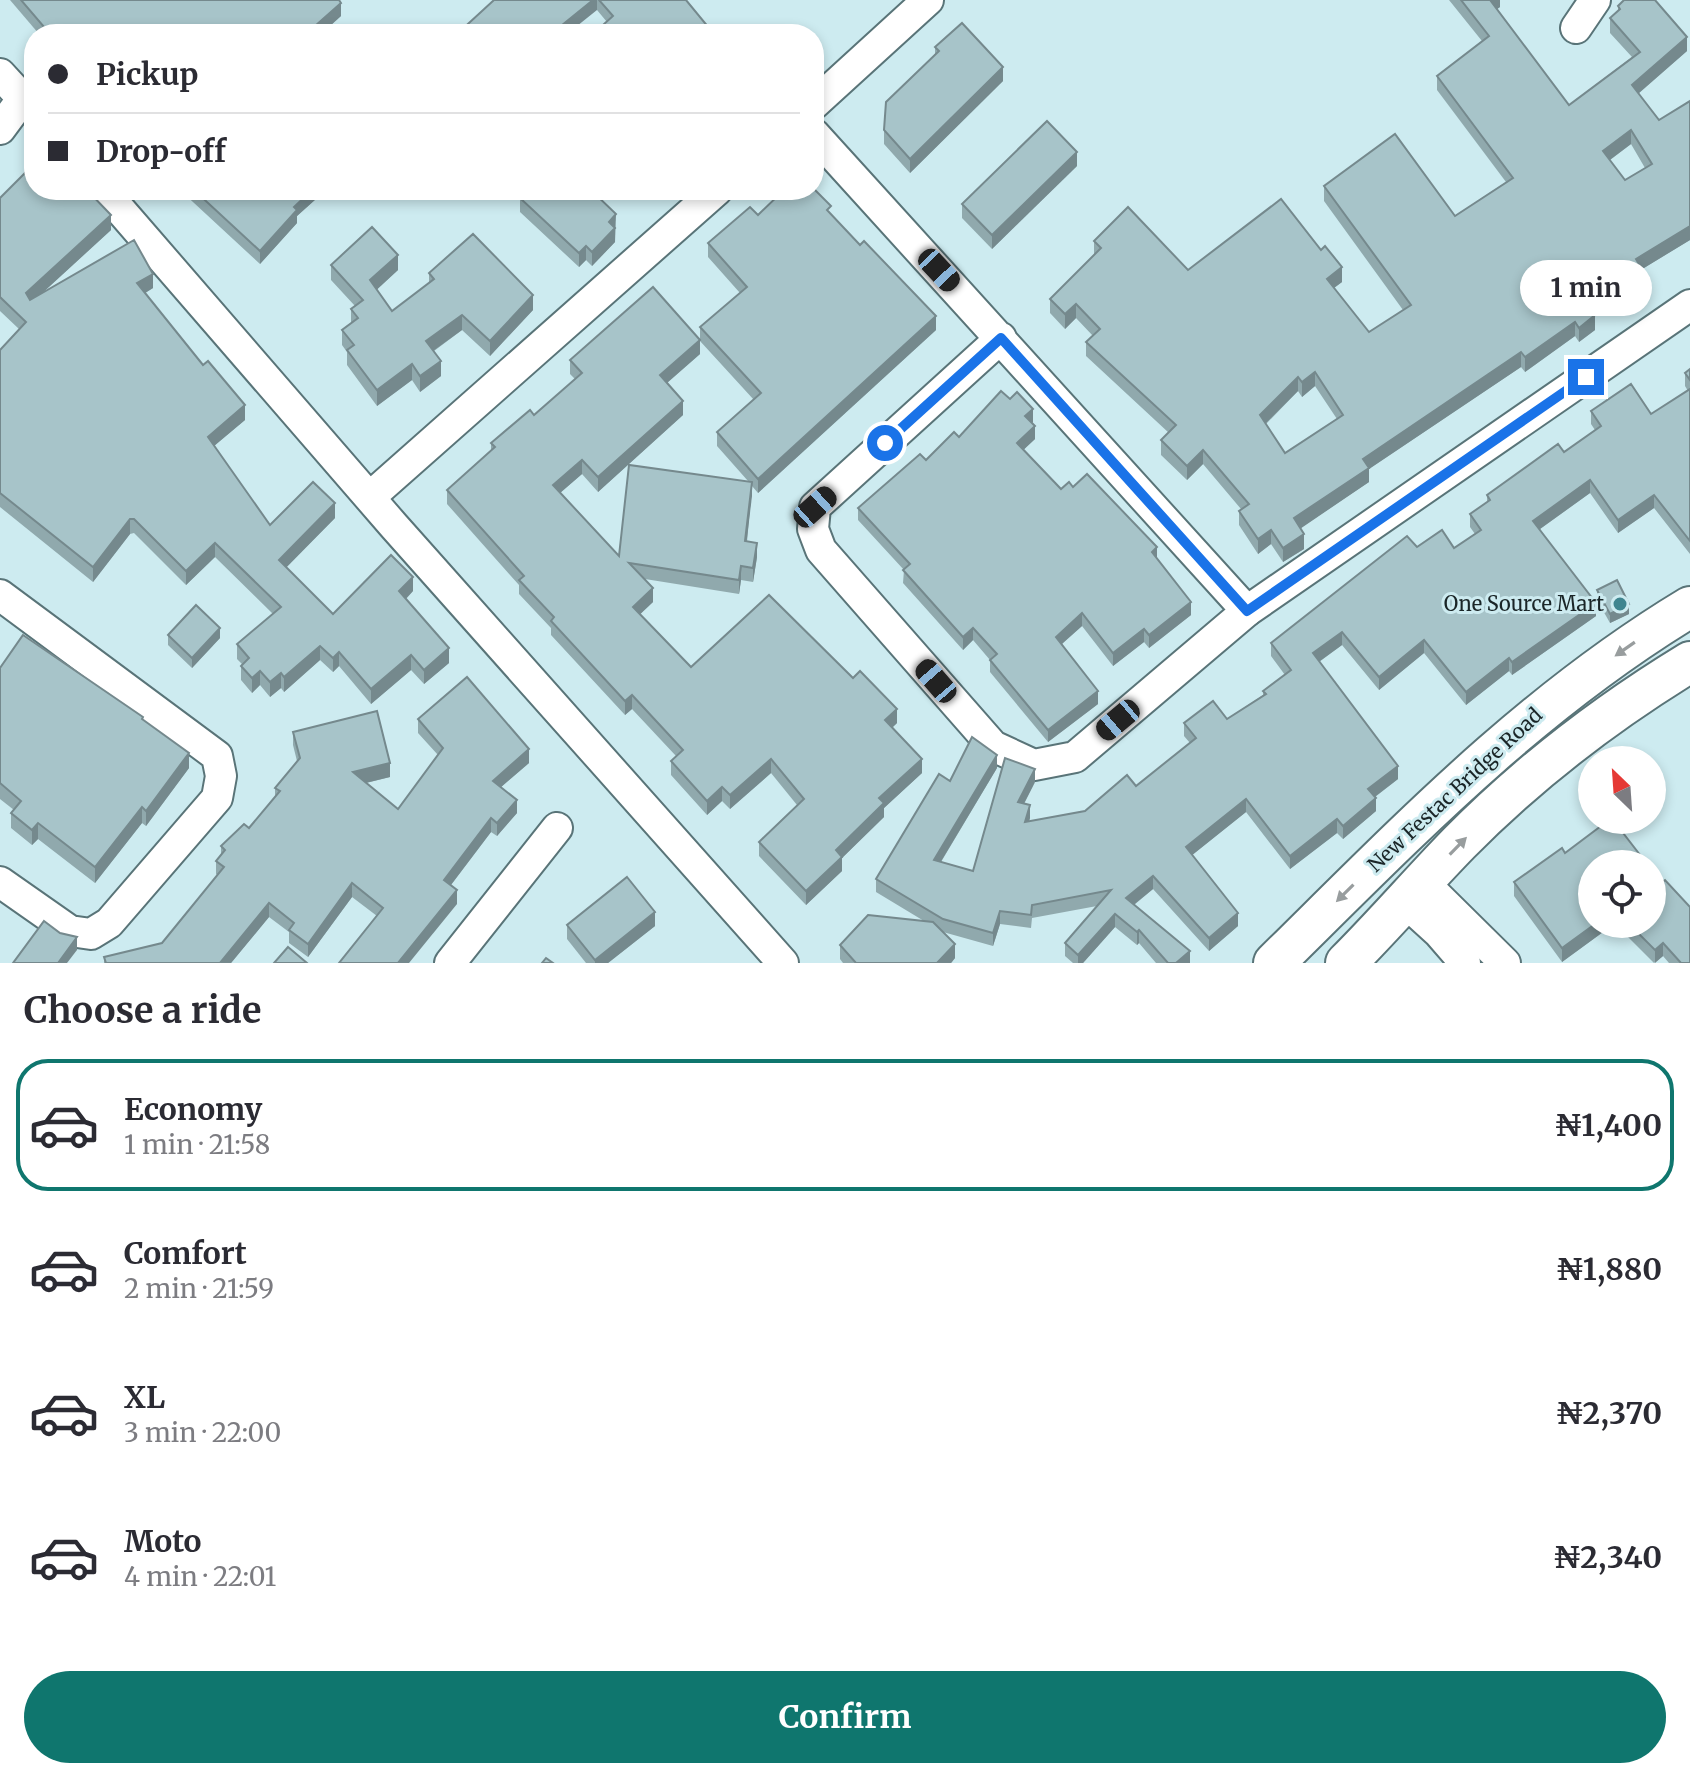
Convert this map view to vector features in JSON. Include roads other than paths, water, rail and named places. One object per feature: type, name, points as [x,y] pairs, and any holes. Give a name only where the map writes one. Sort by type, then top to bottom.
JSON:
[{"type":"main road","name":"New Festac Bridge Road","points":[[1274,963],[1453,787],[1544,707],[1690,607]]},
{"type":"main road","name":"New Festac Bridge Road","points":[[1346,963],[1459,843],[1595,725],[1690,662]]},
{"type":"street","points":[[824,95],[928,0]]},
{"type":"street","points":[[1576,28],[1595,0]]},
{"type":"street","points":[[0,74],[24,100]]},
{"type":"street","points":[[0,129],[24,108]]},
{"type":"street","points":[[824,145],[1247,611]]},
{"type":"street","points":[[112,200],[783,963]]},
{"type":"street","points":[[370,497],[706,200]]},
{"type":"street","points":[[1001,338],[815,507],[813,529],[821,550],[993,746],[1034,765],[1075,757],[1247,611],[1690,305]]},
{"type":"street","points":[[0,882],[70,931],[91,934],[109,923],[217,798],[221,776],[217,756],[1,599]]},
{"type":"street","points":[[450,963],[557,828]]},
{"type":"street","points":[[1415,893],[1439,933],[1465,963]]},
{"type":"street","points":[[1415,893],[1505,963]]},
{"type":"place","name":"One Source Mart","points":[[1620,604]]}]
